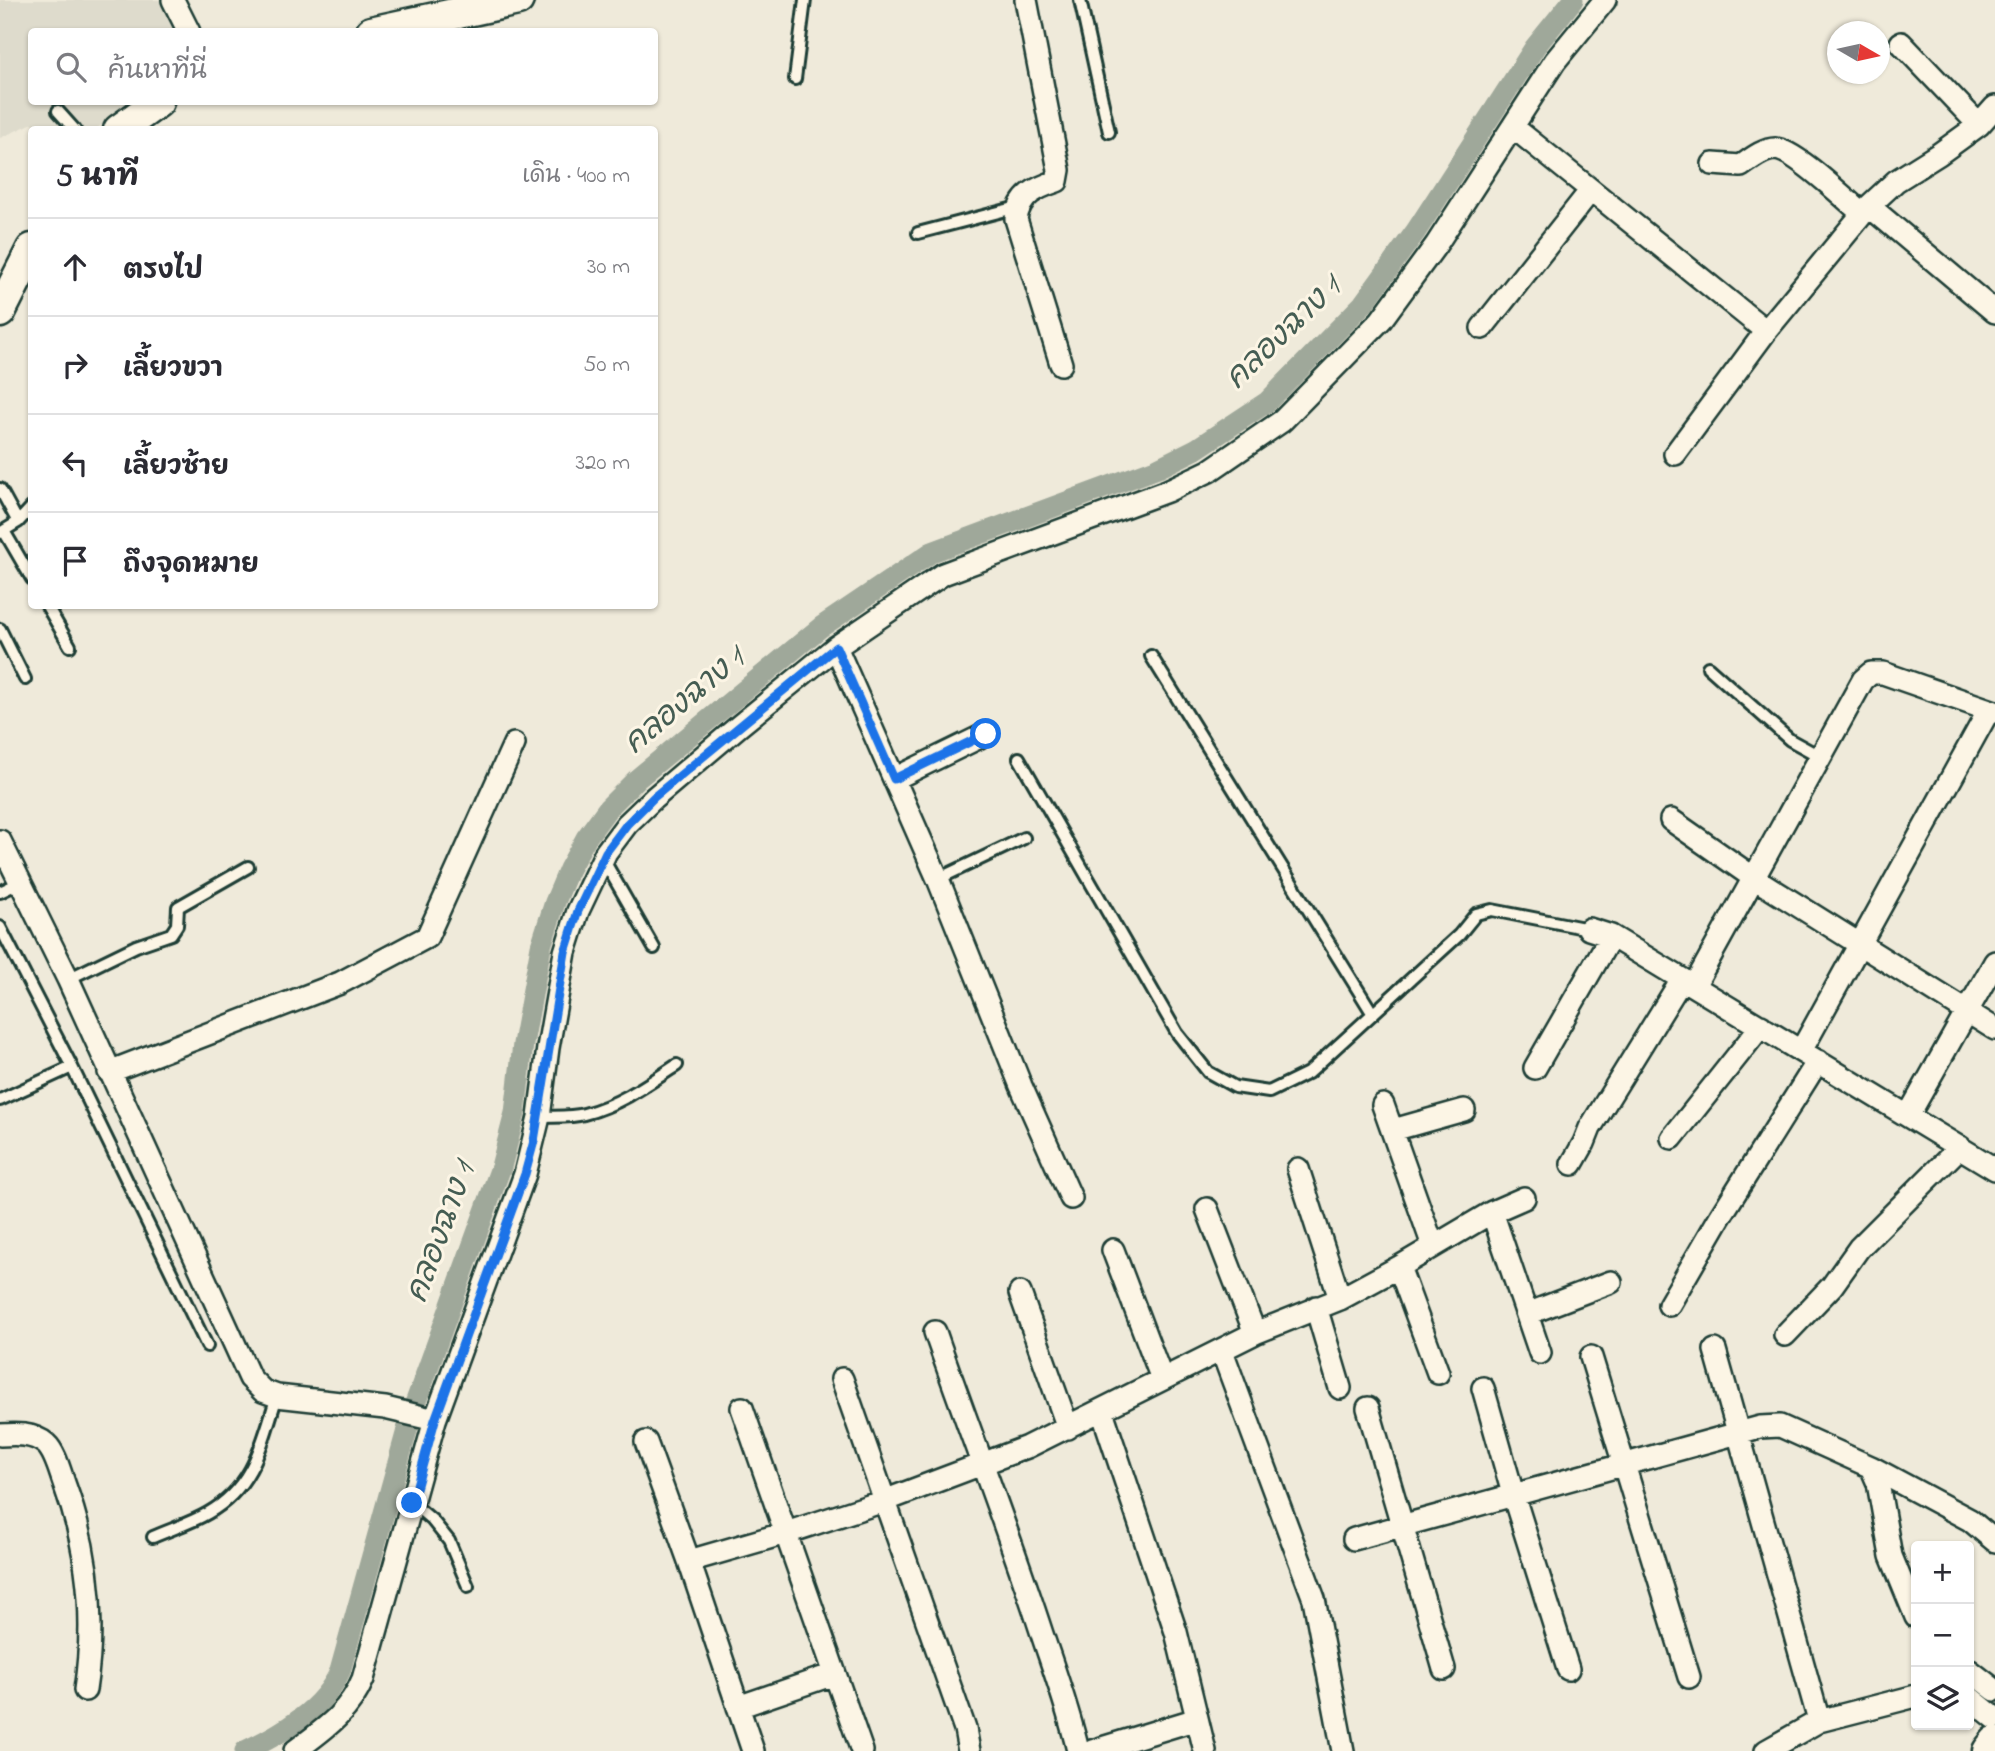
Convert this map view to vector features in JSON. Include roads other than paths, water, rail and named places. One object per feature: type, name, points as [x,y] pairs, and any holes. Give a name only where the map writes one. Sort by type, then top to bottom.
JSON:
[{"type":"street","points":[[173,0],[187,28]]},
{"type":"street","points":[[389,28],[518,0]]},
{"type":"street","points":[[1026,0],[1059,170],[1057,181],[1036,188],[1018,207],[1016,219],[1061,364]]},
{"type":"street","points":[[295,1751],[332,1723],[357,1694],[412,1503],[429,1418],[525,1174],[539,1117],[565,952],[578,911],[603,859],[627,824],[654,797],[836,647],[943,573],[1167,491],[1209,471],[1282,421],[1381,320],[1437,245],[1555,61],[1605,0]]},
{"type":"street","points":[[1901,43],[1979,125]]},
{"type":"street","points":[[125,126],[154,105]]},
{"type":"street","points":[[1675,454],[1766,331],[1866,210],[1896,181],[1939,155],[1979,125],[1995,107]]},
{"type":"street","points":[[1513,127],[1766,331]]},
{"type":"street","points":[[1713,164],[1741,166],[1773,148],[1790,152],[1995,312]]},
{"type":"street","points":[[1482,328],[1591,190]]},
{"type":"street","points":[[0,312],[28,257]]},
{"type":"street","points":[[836,647],[938,879],[1021,1086],[1071,1198]]},
{"type":"street","points":[[1572,1164],[1590,1128],[1754,878],[1863,680],[1871,673],[1883,673],[1992,711],[1860,944],[1809,1056],[1669,1305]]},
{"type":"street","points":[[894,779],[986,734]]},
{"type":"street","points":[[109,1072],[340,983],[427,937],[514,744]]},
{"type":"street","points":[[1671,820],[1754,878],[1995,1029]]},
{"type":"street","points":[[0,841],[68,979],[250,1378],[263,1391],[277,1396],[384,1408],[429,1418]]},
{"type":"street","points":[[1589,929],[1611,936],[1995,1169]]},
{"type":"street","points":[[1535,1068],[1611,936]]},
{"type":"street","points":[[1908,1116],[1995,962]]},
{"type":"street","points":[[1672,1138],[1760,1027]]},
{"type":"street","points":[[1383,1105],[1433,1246]]},
{"type":"street","points":[[1393,1130],[1464,1110]]},
{"type":"street","points":[[1784,1335],[1832,1286],[1859,1248],[1960,1147]]},
{"type":"street","points":[[1298,1169],[1340,1299]]},
{"type":"street","points":[[689,1561],[884,1501],[1027,1447],[1255,1333],[1340,1299],[1492,1212],[1524,1198]]},
{"type":"street","points":[[1207,1209],[1255,1333]]},
{"type":"street","points":[[1492,1212],[1540,1353]]},
{"type":"street","points":[[1113,1250],[1162,1379]]},
{"type":"street","points":[[1399,1267],[1438,1373]]},
{"type":"street","points":[[1527,1314],[1611,1282]]},
{"type":"street","points":[[1020,1293],[1068,1428]]},
{"type":"street","points":[[1316,1307],[1340,1388]]},
{"type":"street","points":[[935,1332],[981,1463],[1009,1532],[1069,1710],[1078,1751]]},
{"type":"street","points":[[1714,1350],[1819,1721]]},
{"type":"street","points":[[1222,1351],[1314,1599],[1343,1751]]},
{"type":"street","points":[[1591,1357],[1689,1676]]},
{"type":"street","points":[[842,1379],[965,1729],[970,1751]]},
{"type":"street","points":[[1483,1388],[1568,1668]]},
{"type":"street","points":[[742,1408],[862,1751]]},
{"type":"street","points":[[1368,1408],[1444,1669]]},
{"type":"street","points":[[1102,1411],[1176,1632],[1206,1751]]},
{"type":"street","points":[[1354,1539],[1760,1427],[1780,1426],[1871,1467],[1970,1520],[1995,1541]]},
{"type":"street","points":[[0,1435],[22,1433],[47,1445],[70,1500],[83,1543],[90,1584],[89,1665],[85,1690]]},
{"type":"street","points":[[646,1442],[753,1751]]},
{"type":"street","points":[[1871,1467],[1878,1483],[1891,1556],[1911,1606]]},
{"type":"street","points":[[738,1707],[834,1674]]},
{"type":"street","points":[[1974,1674],[1995,1690]]},
{"type":"street","points":[[1766,1751],[1819,1721],[1911,1697]]},
{"type":"street","points":[[1974,1701],[1995,1718]]},
{"type":"street","points":[[1092,1751],[1196,1719]]},
{"type":"street","points":[[1988,1751],[1995,1742]]},
{"type":"lane","points":[[795,79],[805,0]]},
{"type":"lane","points":[[1080,0],[1109,132]]},
{"type":"lane","points":[[58,111],[71,126]]},
{"type":"lane","points":[[918,233],[1018,207]]},
{"type":"lane","points":[[0,489],[18,522]]},
{"type":"lane","points":[[28,511],[18,522],[2,532],[28,573]]},
{"type":"lane","points":[[49,609],[70,646]]},
{"type":"lane","points":[[0,629],[26,679]]},
{"type":"lane","points":[[1151,656],[1373,1014]]},
{"type":"lane","points":[[1707,667],[1790,740],[1821,757]]},
{"type":"lane","points":[[1019,758],[1177,1033],[1208,1072],[1235,1087],[1269,1092],[1308,1073],[1459,935],[1476,914],[1492,910],[1589,929]]},
{"type":"lane","points":[[938,879],[1024,838]]},
{"type":"lane","points":[[603,859],[654,948]]},
{"type":"lane","points":[[68,979],[136,946],[171,934],[177,925],[178,907],[248,867]]},
{"type":"lane","points":[[0,892],[20,882]]},
{"type":"lane","points":[[0,927],[72,1067],[206,1346]]},
{"type":"lane","points":[[539,1117],[581,1115],[612,1104],[637,1093],[677,1065]]},
{"type":"lane","points":[[0,1100],[72,1067]]},
{"type":"lane","points":[[153,1537],[207,1514],[234,1495],[254,1466],[277,1396]]},
{"type":"lane","points":[[412,1503],[432,1520],[449,1541],[468,1586]]},
{"type":"waterway","name":"คลองฉาง 1","points":[[245,1751],[273,1737],[312,1709],[333,1685],[340,1671],[412,1412],[501,1167],[515,1113],[523,1044],[541,946],[569,869],[586,838],[608,808],[637,779],[821,627],[932,552],[1158,468],[1196,449],[1267,402],[1363,304],[1416,231],[1535,47],[1573,0]]}]
